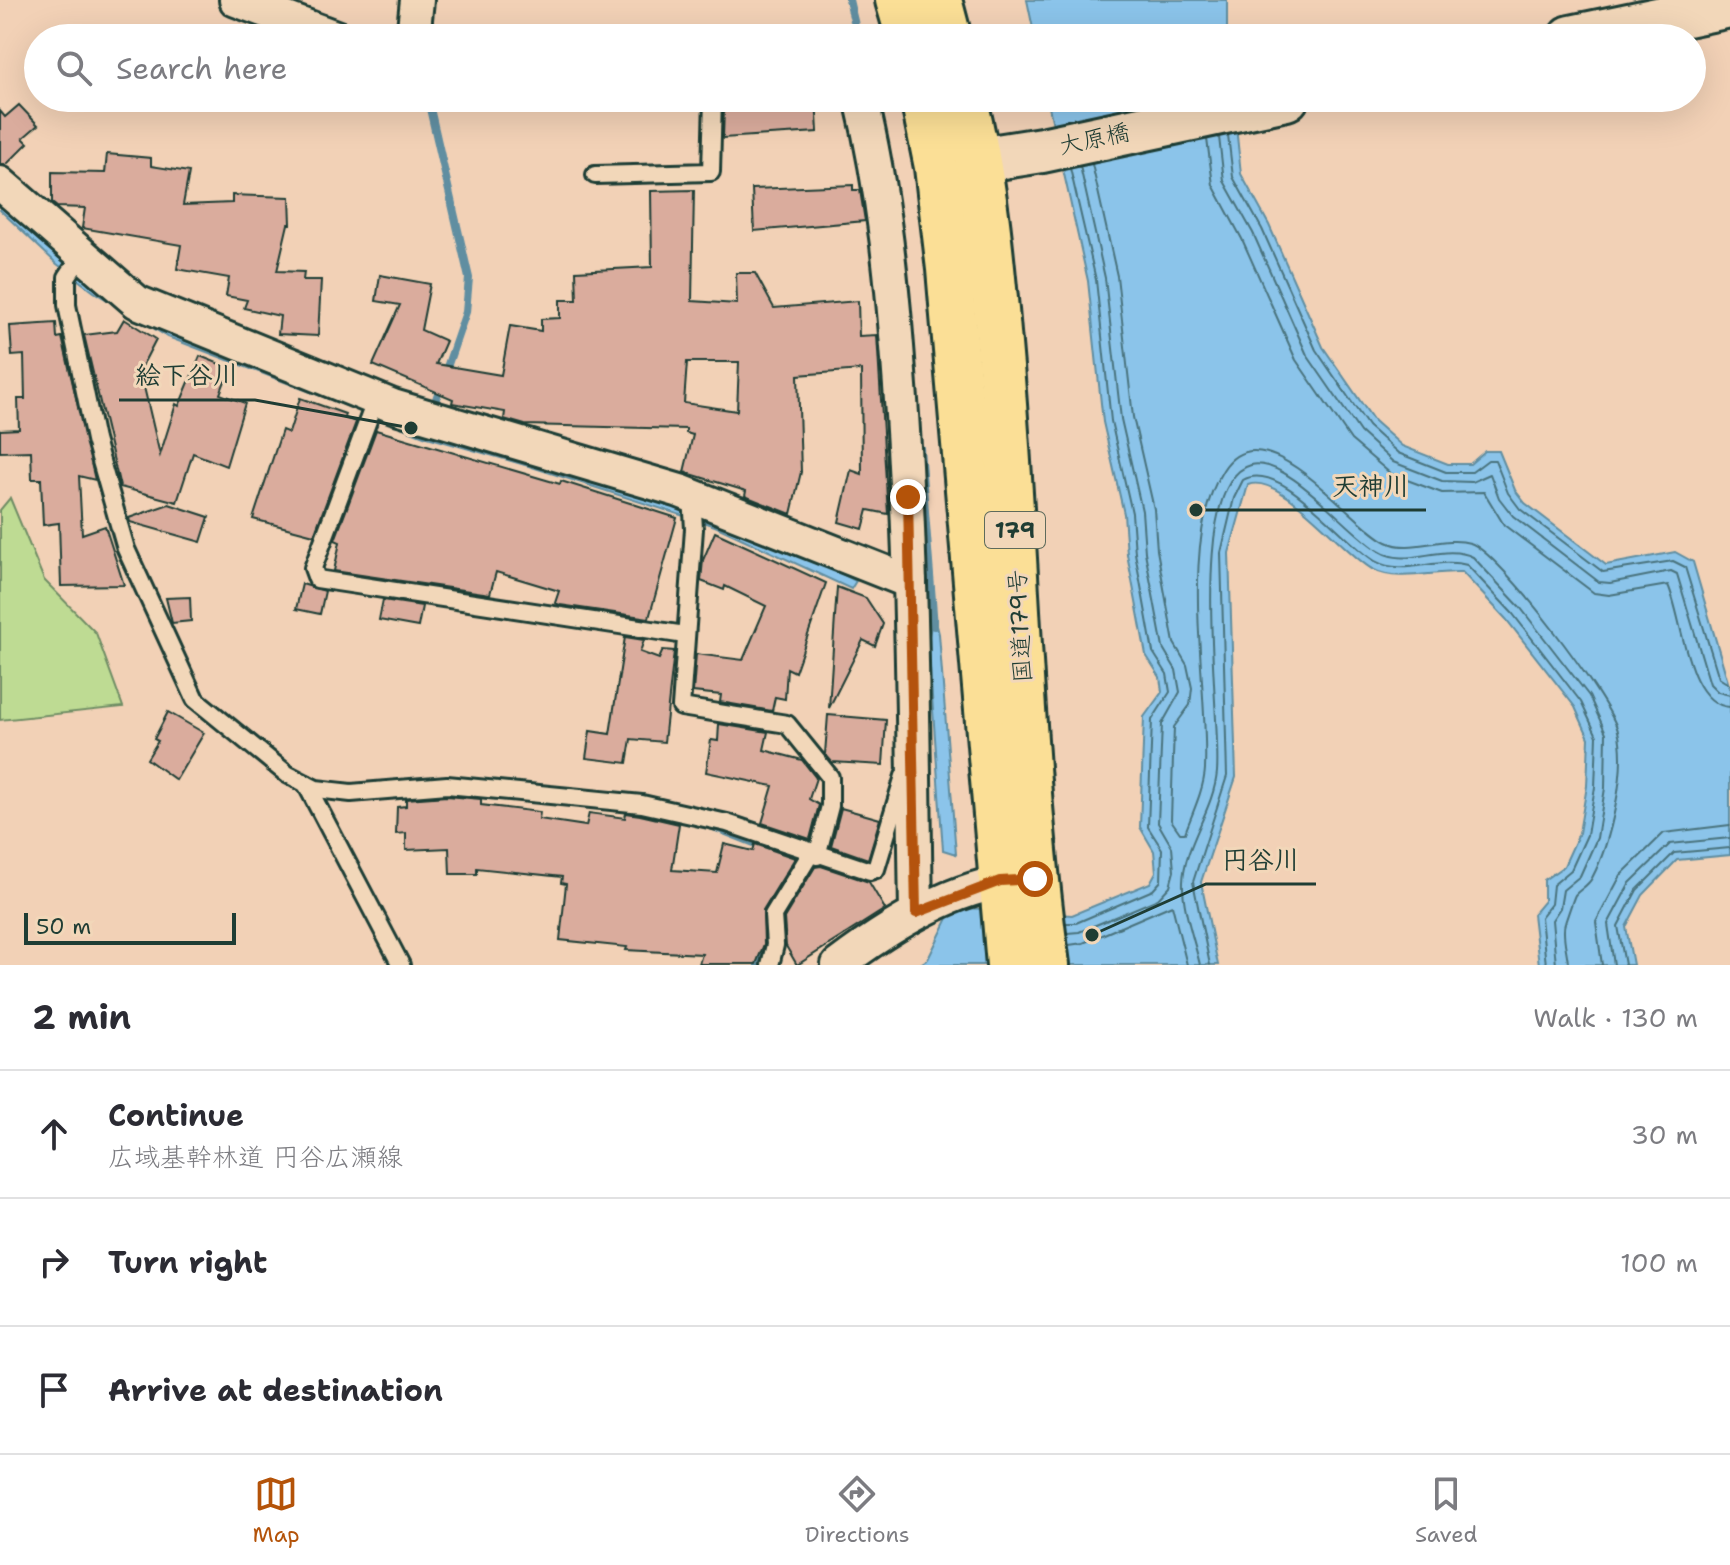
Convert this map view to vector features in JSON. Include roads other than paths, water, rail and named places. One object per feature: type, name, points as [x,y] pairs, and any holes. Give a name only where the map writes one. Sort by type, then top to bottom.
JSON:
[{"type":"highway","points":[[898,0],[905,24]]},
{"type":"highway","points":[[939,0],[945,24]]},
{"type":"highway","name":"国道179号","points":[[926,112],[937,167],[1018,880],[1047,965]]},
{"type":"highway","name":"国道179号","points":[[968,112],[980,161],[1014,521],[1018,880],[1009,965]]},
{"type":"street","points":[[236,0],[300,24]]},
{"type":"street","points":[[414,24],[417,0]]},
{"type":"street","points":[[1638,24],[1730,5]]},
{"type":"street","points":[[864,112],[879,173],[894,302],[908,497],[916,913]]},
{"type":"street","name":"大原橋","points":[[937,167],[1042,150],[1220,112]]},
{"type":"street","points":[[0,183],[137,302],[376,399],[692,495],[910,582]]},
{"type":"street","points":[[838,965],[916,913],[1018,880]]},
{"type":"lane","points":[[595,175],[711,172],[713,112]]},
{"type":"lane","points":[[81,256],[67,277],[67,305],[95,440],[126,549],[195,699],[287,774],[316,789],[351,793],[447,785],[642,804],[727,823],[870,871],[876,869],[913,748]]},
{"type":"lane","points":[[376,399],[313,568],[317,579],[685,635]]},
{"type":"lane","points":[[692,495],[694,529],[681,707],[787,724],[830,777],[830,806],[814,854],[773,915],[775,945],[770,965]]},
{"type":"lane","points":[[306,784],[401,965]]},
{"type":"water","points":[[1027,0],[1227,0],[1227,24],[1032,24]]},
{"type":"water","points":[[1050,112],[1234,112],[1241,174],[1269,225],[1323,347],[1374,421],[1402,446],[1448,464],[1470,464],[1485,451],[1499,451],[1515,490],[1525,503],[1606,565],[1675,552],[1693,562],[1730,689],[1730,855],[1677,860],[1643,895],[1626,927],[1633,965],[1539,965],[1533,914],[1544,901],[1544,880],[1564,866],[1579,833],[1587,786],[1589,738],[1575,707],[1506,619],[1462,572],[1404,576],[1372,569],[1294,502],[1262,484],[1248,485],[1229,553],[1236,777],[1201,882],[1218,965],[919,965],[928,959],[950,914],[967,908],[1072,915],[1150,883],[1156,872],[1154,851],[1140,827],[1144,717],[1162,692],[1160,677],[1146,655],[1127,554],[1124,514],[1103,422],[1088,281]]},
{"type":"water","points":[[0,197],[69,264],[679,501],[788,547],[856,581],[851,589],[715,526],[424,436],[168,337],[94,292],[57,264],[0,210]]},
{"type":"water","points":[[934,613],[939,634],[956,854],[943,850],[928,640]]},
{"type":"waterway","points":[[849,0],[855,24]]},
{"type":"waterway","points":[[431,112],[469,278],[466,312],[435,402]]},
{"type":"waterway","points":[[920,448],[934,626]]},
{"type":"waterway","points":[[711,826],[787,856]]},
{"type":"waterway","points":[[758,965],[765,908],[795,863]]},
{"type":"place","name":"絵下谷川","points":[[411,428]]},
{"type":"place","name":"天神川","points":[[1196,510]]},
{"type":"place","name":"円谷川","points":[[1092,935]]}]
